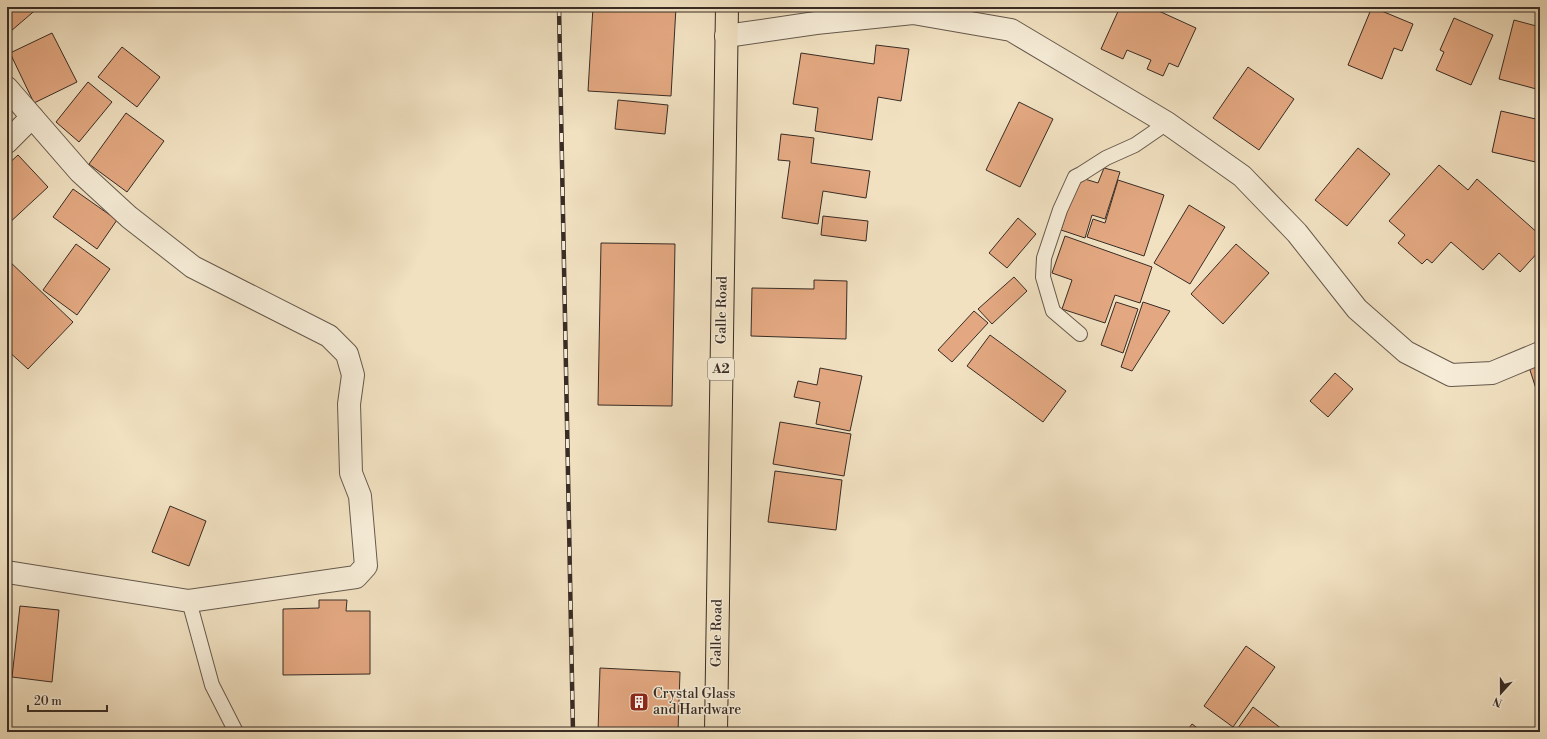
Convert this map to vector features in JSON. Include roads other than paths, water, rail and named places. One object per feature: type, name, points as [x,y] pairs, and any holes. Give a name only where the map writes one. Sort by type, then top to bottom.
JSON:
[{"type":"highway","name":"Galle Road","points":[[716,732],[727,7]]},
{"type":"street","points":[[726,36],[816,23],[913,13],[1011,30],[1167,123],[1242,176],[1297,233],[1357,309],[1406,352],[1451,375],[1492,373],[1540,354]]},
{"type":"street","points":[[7,88],[80,172],[129,217],[193,267],[329,336],[348,354],[353,375],[349,404],[351,473],[360,496],[366,566],[356,577],[189,601],[7,572]]},
{"type":"street","points":[[7,142],[32,117]]},
{"type":"lane","points":[[1080,334],[1054,312],[1043,277],[1044,258],[1060,210],[1075,177],[1106,158],[1134,145],[1167,123]]},
{"type":"lane","points":[[189,601],[212,685],[236,732]]},
{"type":"railway","points":[[559,7],[573,732]]},
{"type":"place","name":"Crystal Glass and Hardware","points":[[639,702]]}]
